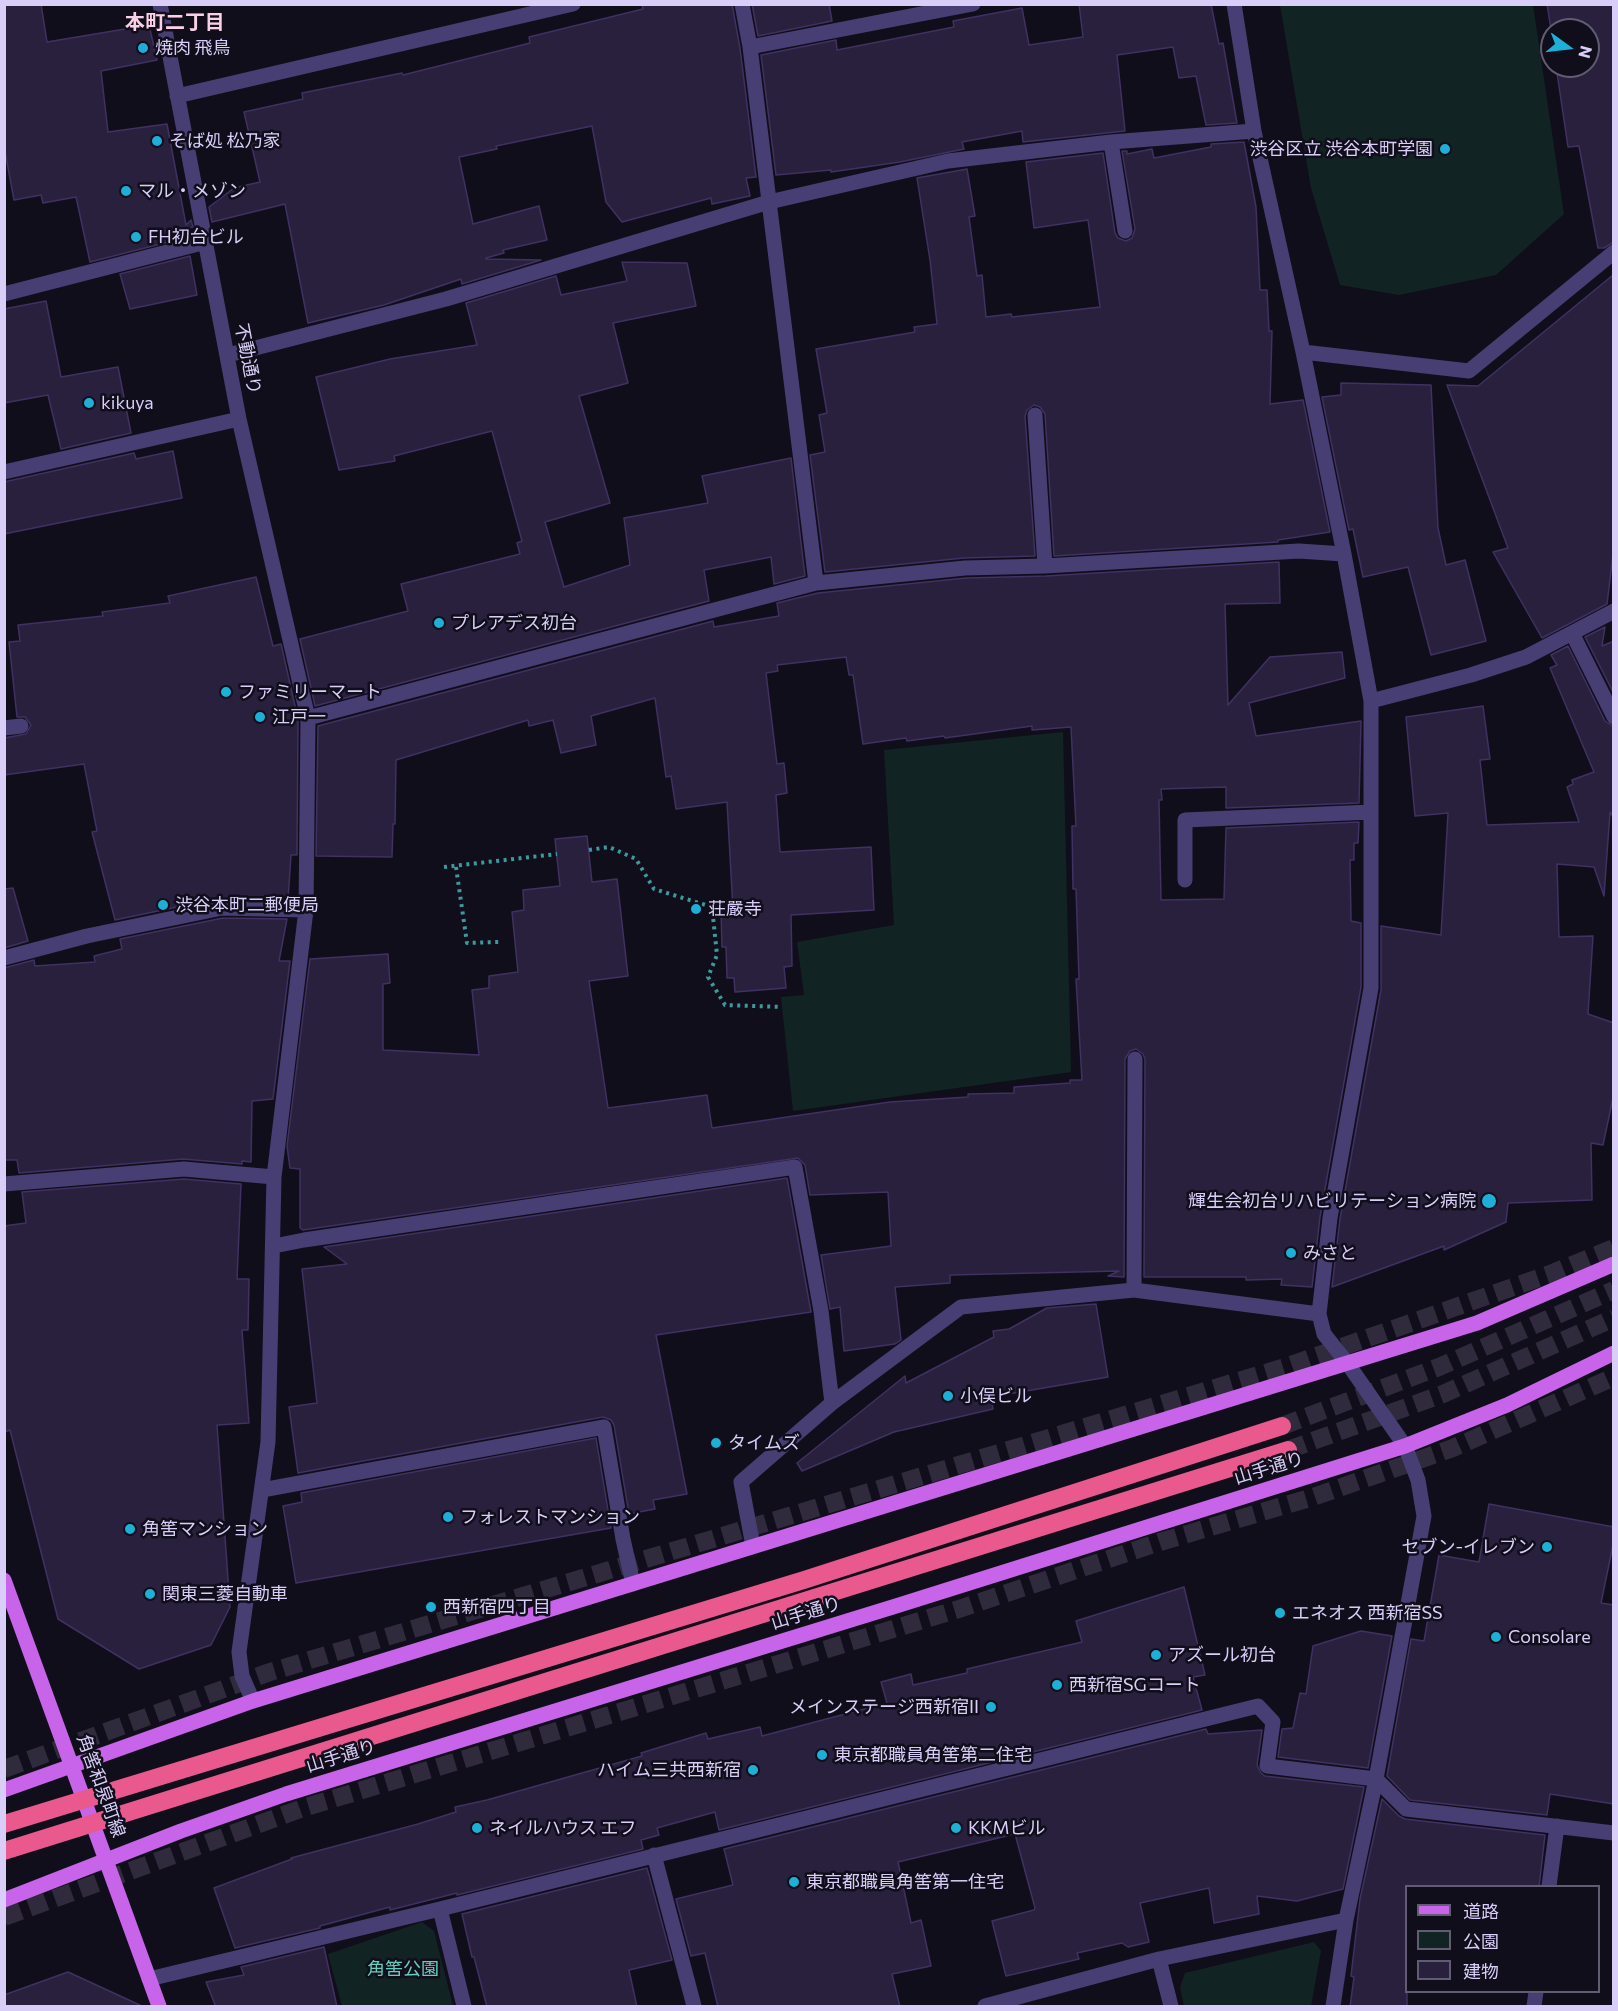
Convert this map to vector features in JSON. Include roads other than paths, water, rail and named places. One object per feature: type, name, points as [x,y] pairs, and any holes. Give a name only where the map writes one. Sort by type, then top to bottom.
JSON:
[{"type":"highway","points":[[4,1824],[804,1580],[1282,1426]]},
{"type":"highway","points":[[4,1851],[1288,1450]]},
{"type":"main road","points":[[4,1790],[253,1701],[1477,1323],[1614,1264]]},
{"type":"main road","name":"山手通り","points":[[4,1900],[286,1794],[1405,1446],[1507,1405],[1614,1353]]},
{"type":"main road","name":"角筈和泉町線","points":[[4,1580],[159,2007]]},
{"type":"street","name":"不動通り","points":[[160,4],[239,419],[309,718],[306,910],[274,1177],[268,1442],[239,1652],[242,1676],[253,1701]]},
{"type":"street","points":[[177,96],[573,4]]},
{"type":"street","points":[[742,4],[750,48],[816,583]]},
{"type":"street","points":[[750,48],[973,4]]},
{"type":"street","points":[[1234,4],[1254,132],[1303,352],[1371,701],[1371,988],[1330,1218],[1319,1314],[1324,1334],[1348,1364],[1405,1446],[1418,1480],[1424,1516],[1376,1779],[1346,1920],[1333,2007]]},
{"type":"street","points":[[228,355],[446,299],[769,202],[948,161],[1112,142],[1254,132]]},
{"type":"street","points":[[1112,142],[1125,231]]},
{"type":"street","points":[[4,294],[206,242]]},
{"type":"street","points":[[1303,352],[1469,370],[1614,252]]},
{"type":"street","points":[[1035,415],[1045,566]]},
{"type":"street","points":[[4,472],[239,419]]},
{"type":"street","points":[[309,718],[816,583],[965,568],[1045,566],[1299,551],[1344,554]]},
{"type":"street","points":[[1371,701],[1471,675],[1526,657],[1614,610]]},
{"type":"street","points":[[1572,633],[1614,717]]},
{"type":"street","points":[[4,728],[21,726]]},
{"type":"street","points":[[1185,880],[1185,820],[1371,812]]},
{"type":"street","points":[[4,958],[87,936],[222,908],[306,910]]},
{"type":"street","points":[[1134,1290],[1135,1059]]},
{"type":"street","points":[[274,1246],[795,1167],[821,1311],[832,1403]]},
{"type":"street","points":[[4,1184],[184,1169],[274,1177]]},
{"type":"street","points":[[753,1546],[741,1482],[832,1403],[961,1307],[1134,1290],[1319,1314]]},
{"type":"street","points":[[262,1490],[604,1426],[633,1584]]},
{"type":"street","points":[[149,1978],[440,1909],[1258,1706],[1273,1722],[1267,1766],[1376,1779],[1406,1809],[1614,1833]]},
{"type":"street","points":[[1549,1885],[1557,1826]]},
{"type":"street","points":[[654,1855],[694,2007]]},
{"type":"street","points":[[440,1909],[464,2007]]},
{"type":"street","points":[[985,2007],[1027,2001],[1160,1959],[1346,1920]]},
{"type":"street","points":[[1160,1959],[1171,2007]]},
{"type":"tunnel","points":[[4,1769],[270,1672],[1285,1367],[1550,1274],[1614,1248]]},
{"type":"tunnel","points":[[1282,1426],[1439,1367],[1614,1290]]},
{"type":"tunnel","points":[[1288,1450],[1443,1394],[1614,1318]]},
{"type":"tunnel","points":[[4,1917],[303,1808],[959,1609],[1160,1542],[1313,1497],[1453,1448],[1614,1377]]},
{"type":"place","name":"焼肉 飛鳥","points":[[143,48]]},
{"type":"place","name":"そば処 松乃家","points":[[157,141]]},
{"type":"place","name":"渋谷区立 渋谷本町学園","points":[[1445,149]]},
{"type":"place","name":"マル・メゾン","points":[[126,191]]},
{"type":"place","name":"FH初台ビル","points":[[136,237]]},
{"type":"place","name":"kikuya","points":[[89,403]]},
{"type":"place","name":"プレアデス初台","points":[[439,623]]},
{"type":"place","name":"ファミリーマート","points":[[226,692]]},
{"type":"place","name":"江戸一","points":[[260,717]]},
{"type":"place","name":"渋谷本町二郵便局","points":[[163,905]]},
{"type":"place","name":"荘嚴寺","points":[[696,909]]},
{"type":"place","name":"輝生会初台リハビリテーション病院","points":[[1489,1201]]},
{"type":"place","name":"みさと","points":[[1291,1253]]},
{"type":"place","name":"小俣ビル","points":[[948,1396]]},
{"type":"place","name":"タイムズ","points":[[716,1443]]},
{"type":"place","name":"フォレストマンション","points":[[448,1517]]},
{"type":"place","name":"角筈マンション","points":[[130,1529]]},
{"type":"place","name":"セブン-イレブン","points":[[1547,1547]]},
{"type":"place","name":"関東三菱自動車","points":[[150,1594]]},
{"type":"place","name":"西新宿四丁目","points":[[431,1607]]},
{"type":"place","name":"エネオス 西新宿SS","points":[[1280,1613]]},
{"type":"place","name":"Consolare","points":[[1496,1637]]},
{"type":"place","name":"アズール初台","points":[[1156,1655]]},
{"type":"place","name":"西新宿SGコート","points":[[1057,1685]]},
{"type":"place","name":"メインステージ西新宿II","points":[[991,1707]]},
{"type":"place","name":"東京都職員角筈第二住宅","points":[[822,1755]]},
{"type":"place","name":"ハイム三共西新宿","points":[[753,1770]]},
{"type":"place","name":"ネイルハウス エフ","points":[[477,1828]]},
{"type":"place","name":"KKMビル","points":[[956,1828]]},
{"type":"place","name":"東京都職員角筈第一住宅","points":[[794,1882]]},
{"type":"district","name":"本町二丁目","points":[[175,22]]},
{"type":"park label","name":"角筈公園","points":[[403,1969]]}]
